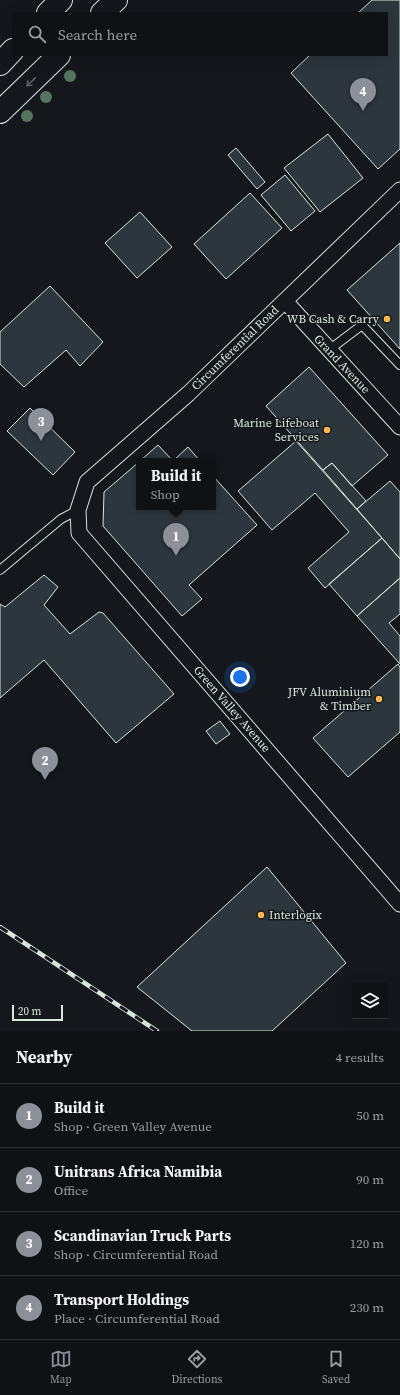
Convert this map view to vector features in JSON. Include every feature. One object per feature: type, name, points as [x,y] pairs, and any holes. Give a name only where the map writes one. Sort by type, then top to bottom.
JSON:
[{"type":"highway","points":[[49,12],[61,0]]},
{"type":"highway","points":[[103,12],[116,0]]},
{"type":"highway","points":[[0,64],[12,51]]},
{"type":"highway","points":[[0,112],[58,56]]},
{"type":"street","name":"Circumferential Road","points":[[78,510],[87,482],[188,394],[400,190]]},
{"type":"street","name":"Grand Avenue","points":[[284,301],[400,427]]},
{"type":"street","name":"Green Valley Avenue","points":[[78,510],[79,533],[400,904]]},
{"type":"lane","points":[[329,350],[362,325],[400,365]]},
{"type":"lane","points":[[0,570],[61,519],[78,510]]},
{"type":"building","points":[[372,0],[400,0],[400,149],[378,169],[291,73],[309,56],[388,56],[388,12],[359,12]]},
{"type":"building","points":[[328,134],[363,178],[320,212],[284,168]]},
{"type":"building","points":[[236,148],[265,182],[257,189],[228,155]]},
{"type":"building","points":[[285,175],[315,211],[291,231],[261,195]]},
{"type":"building","points":[[250,193],[282,228],[226,279],[194,244]]},
{"type":"building","points":[[140,212],[172,247],[137,278],[105,243]]},
{"type":"building","name":"WB Cash & Carry","points":[[400,243],[400,349],[347,290]]},
{"type":"building","points":[[50,286],[103,342],[80,366],[66,350],[24,387],[0,364],[0,332]]},
{"type":"building","name":"Marine Lifeboat Services","points":[[309,367],[388,455],[352,486],[332,463],[323,470],[266,406]]},
{"type":"building","points":[[30,408],[75,452],[53,475],[7,431]]},
{"type":"building","points":[[296,441],[382,538],[325,588],[308,568],[349,532],[315,493],[272,530],[238,491]]},
{"type":"building","points":[[158,445],[170,458],[143,458]]},
{"type":"building","points":[[188,447],[197,458],[176,458]]},
{"type":"building","points":[[332,463],[366,501],[357,509],[323,470]]},
{"type":"building","points":[[136,465],[136,510],[216,510],[216,479],[257,525],[189,585],[202,599],[182,616],[103,526],[104,492]]},
{"type":"building","points":[[390,481],[400,492],[400,559],[357,509]]},
{"type":"building","points":[[382,538],[400,559],[400,578],[357,616],[329,584]]},
{"type":"building","points":[[44,575],[58,587],[44,605],[70,634],[99,612],[103,613],[174,694],[116,743],[44,660],[0,698],[0,604],[5,607]]},
{"type":"building","points":[[400,578],[400,614],[389,623],[400,636],[400,664],[357,616]]},
{"type":"building","name":"JFV Aluminium & Timber","points":[[398,664],[400,667],[400,732],[348,777],[313,738]]},
{"type":"building","points":[[220,721],[230,734],[216,744],[206,731]]},
{"type":"building","name":"Interlogix","points":[[267,867],[346,963],[272,1031],[192,1031],[137,987]]},
{"type":"railway","points":[[0,927],[157,1031]]},
{"type":"place","name":"Transport Holdings","points":[[363,111]]},
{"type":"place","name":"WB Cash & Carry","points":[[387,319]]},
{"type":"place","name":"Marine Lifeboat Services","points":[[327,430]]},
{"type":"place","name":"Scandinavian Truck Parts","points":[[41,441]]},
{"type":"place","name":"Build it","points":[[176,556]]},
{"type":"place","name":"JFV Aluminium & Timber","points":[[379,699]]},
{"type":"place","name":"Unitrans Africa Namibia","points":[[45,780]]},
{"type":"place","name":"Interlogix","points":[[261,915]]}]
